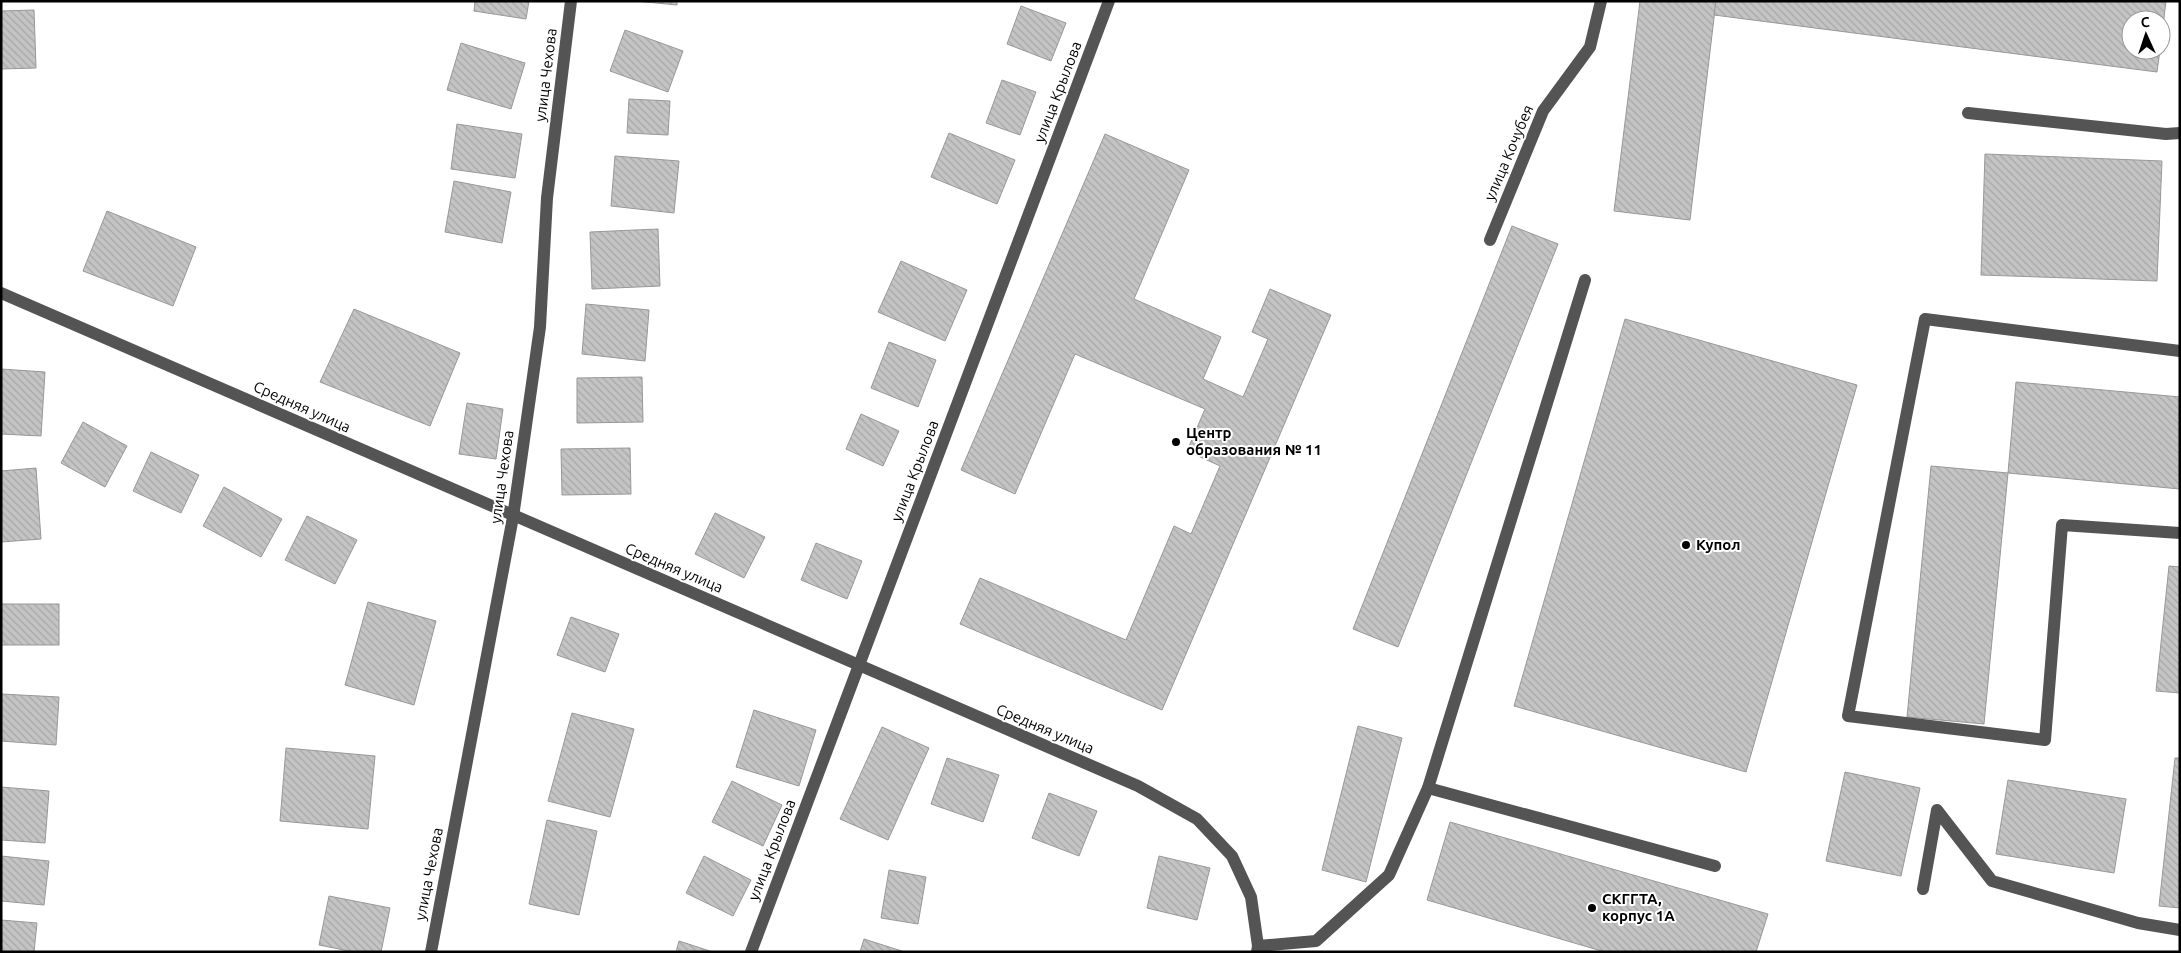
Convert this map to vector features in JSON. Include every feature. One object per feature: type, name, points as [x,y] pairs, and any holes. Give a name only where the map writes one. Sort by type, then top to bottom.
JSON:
[{"type":"street","name":"улица Чехова","points":[[430,952],[513,517],[540,327],[547,198],[571,1]]},
{"type":"street","name":"улица Крылова","points":[[750,952],[1109,1]]},
{"type":"street","name":"улица Кочубея","points":[[1490,240],[1543,111],[1590,47],[1600,1]]},
{"type":"street","points":[[1968,113],[2166,134],[2180,133]]},
{"type":"street","points":[[1258,949],[1316,941],[1389,875],[1428,788],[1585,280]]},
{"type":"street","name":"Средняя улица","points":[[1,293],[513,517],[1138,786],[1197,819],[1232,856],[1251,897],[1258,949]]},
{"type":"street","points":[[2180,352],[1925,319],[1848,716],[2045,740],[2062,525],[2180,533]]},
{"type":"street","points":[[1428,788],[1715,866]]},
{"type":"street","points":[[1923,889],[1937,810],[1992,881],[2138,923],[2180,930]]},
{"type":"building","points":[[475,1],[529,1],[526,19],[474,11]]},
{"type":"building","points":[[635,1],[677,1],[677,5]]},
{"type":"building","points":[[1640,1],[1716,1],[1690,220],[1614,211]]},
{"type":"building","points":[[1716,1],[2166,1],[2165,10],[2121,10],[2121,60],[2159,60],[2157,72],[1714,15]]},
{"type":"building","points":[[1021,6],[1066,23],[1051,61],[1007,44]]},
{"type":"building","points":[[34,10],[36,68],[1,69],[1,11]]},
{"type":"building","points":[[625,30],[683,51],[668,92],[610,71]]},
{"type":"building","points":[[461,43],[525,63],[511,109],[447,90]]},
{"type":"building","points":[[1002,80],[1036,92],[1020,135],[986,123]]},
{"type":"building","points":[[629,99],[670,101],[668,135],[627,133]]},
{"type":"building","points":[[457,124],[522,134],[515,178],[451,169]]},
{"type":"building","points":[[949,133],[1015,160],[997,204],[931,177]]},
{"type":"building","points":[[1105,134],[1189,170],[1134,299],[1221,337],[1203,379],[1243,397],[1268,339],[1252,332],[1270,289],[1331,315],[1162,710],[960,624],[980,578],[1126,640],[1174,526],[1191,534],[1220,466],[1187,451],[1205,409],[1075,354],[1015,494],[961,470]]},
{"type":"building","points":[[1985,154],[2162,161],[2157,281],[1981,275]]},
{"type":"building","points":[[615,156],[679,161],[674,213],[611,206]]},
{"type":"building","points":[[454,181],[511,192],[502,243],[445,232]]},
{"type":"building","points":[[107,211],[196,247],[173,306],[83,271]]},
{"type":"building","points":[[1512,226],[1558,244],[1398,647],[1353,629]]},
{"type":"building","points":[[658,229],[660,286],[592,289],[590,232]]},
{"type":"building","points":[[901,261],[967,290],[945,341],[878,312]]},
{"type":"building","points":[[586,304],[649,310],[645,361],[582,354]]},
{"type":"building","points":[[354,309],[460,353],[430,426],[320,382]]},
{"type":"building","name":"Купол","points":[[1625,319],[1857,385],[1746,772],[1514,706]]},
{"type":"building","points":[[889,342],[936,360],[918,407],[871,388]]},
{"type":"building","points":[[1,369],[45,372],[41,436],[1,434]]},
{"type":"building","points":[[642,377],[643,422],[577,423],[577,378]]},
{"type":"building","points":[[2016,382],[2180,397],[2180,489],[2008,473]]},
{"type":"building","points":[[467,403],[503,409],[496,459],[459,454]]},
{"type":"building","points":[[861,414],[899,431],[883,466],[846,449]]},
{"type":"building","points":[[83,422],[127,446],[105,487],[61,463]]},
{"type":"building","points":[[630,448],[631,494],[562,495],[561,449]]},
{"type":"building","points":[[151,452],[199,475],[181,513],[133,491]]},
{"type":"building","points":[[1931,466],[2008,473],[1984,724],[1907,717]]},
{"type":"building","points":[[36,468],[41,539],[1,542],[1,471]]},
{"type":"building","points":[[224,487],[282,519],[261,557],[203,526]]},
{"type":"building","points":[[715,513],[765,537],[744,578],[695,554]]},
{"type":"building","points":[[307,516],[357,540],[335,584],[285,560]]},
{"type":"building","points":[[816,543],[862,561],[847,599],[801,580]]},
{"type":"building","points":[[2169,566],[2180,567],[2180,693],[2156,691]]},
{"type":"building","points":[[368,602],[436,621],[414,705],[345,685]]},
{"type":"building","points":[[1,604],[59,604],[59,645],[1,645]]},
{"type":"building","points":[[571,617],[619,634],[605,672],[557,655]]},
{"type":"building","points":[[1,694],[59,697],[56,745],[1,741]]},
{"type":"building","points":[[754,710],[816,730],[799,786],[736,767]]},
{"type":"building","points":[[572,713],[634,729],[610,817],[548,801]]},
{"type":"building","points":[[1358,726],[1402,738],[1366,882],[1322,870]]},
{"type":"building","points":[[882,727],[929,748],[888,840],[840,819]]},
{"type":"building","points":[[286,748],[375,756],[368,829],[280,821]]},
{"type":"building","points":[[947,758],[999,775],[983,822],[931,804]]},
{"type":"building","points":[[2175,758],[2180,758],[2180,908],[2159,906]]},
{"type":"building","points":[[1845,772],[1920,788],[1901,876],[1826,861]]},
{"type":"building","points":[[2008,780],[2126,799],[2114,873],[1996,854]]},
{"type":"building","points":[[732,781],[782,805],[763,846],[712,822]]},
{"type":"building","points":[[1,787],[49,791],[45,843],[1,840]]},
{"type":"building","points":[[1049,793],[1097,811],[1079,856],[1032,838]]},
{"type":"building","points":[[547,820],[597,831],[579,915],[529,904]]},
{"type":"building","points":[[1450,822],[1768,914],[1756,952],[1605,952],[1427,900]]},
{"type":"building","points":[[1,856],[49,861],[44,905],[1,901]]},
{"type":"building","points":[[704,856],[751,880],[733,916],[686,893]]},
{"type":"building","points":[[1159,856],[1210,868],[1197,920],[1147,908]]},
{"type":"building","points":[[889,870],[926,877],[918,924],[881,918]]},
{"type":"building","points":[[329,896],[390,908],[381,952],[354,952],[319,945]]},
{"type":"building","points":[[1,920],[37,923],[34,952],[1,952]]},
{"type":"building","points":[[864,939],[905,952],[860,952]]},
{"type":"building","points":[[679,941],[713,952],[676,952]]},
{"type":"place","name":"Центр образования № 11","points":[[1176,442]]},
{"type":"place","name":"Купол","points":[[1686,545]]},
{"type":"place","name":"СКГГТА, корпус 1А","points":[[1592,908]]}]
